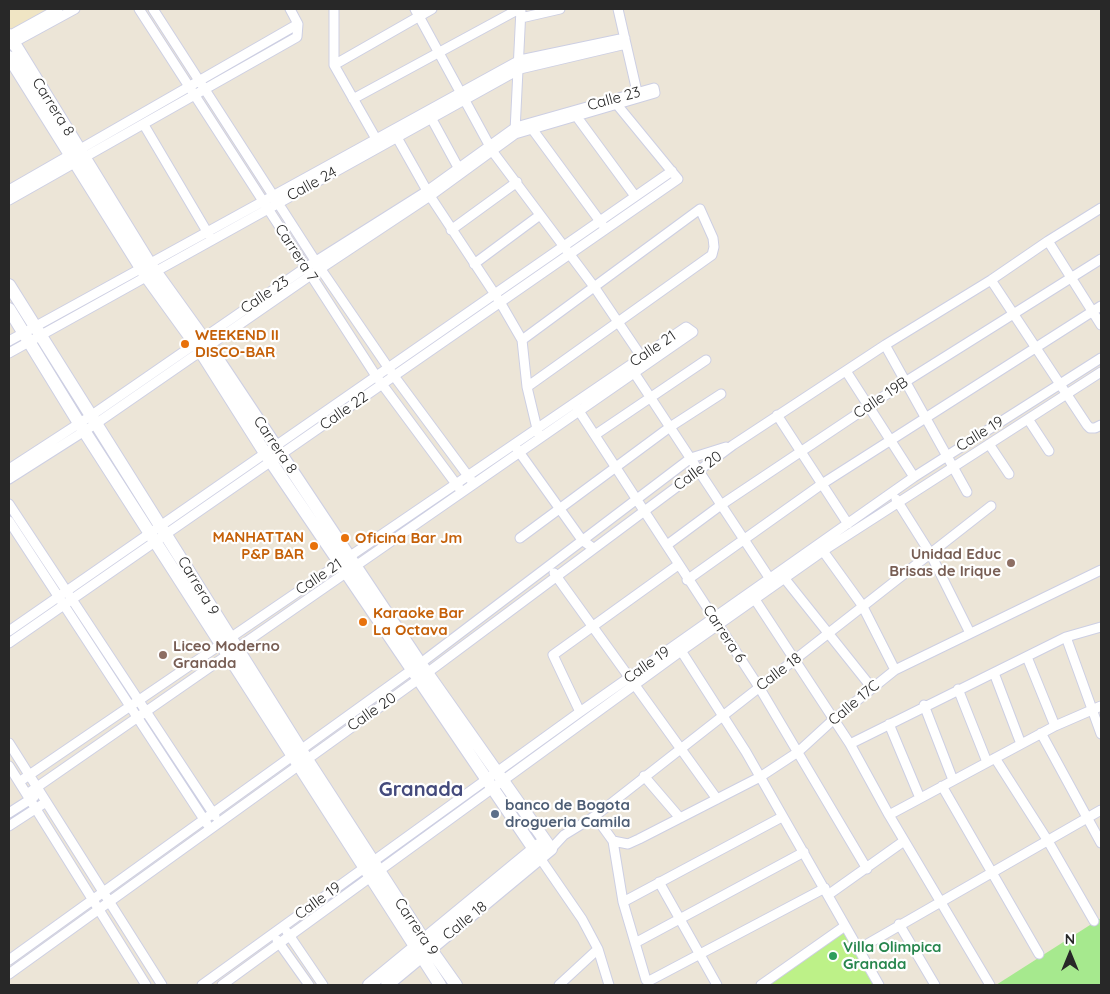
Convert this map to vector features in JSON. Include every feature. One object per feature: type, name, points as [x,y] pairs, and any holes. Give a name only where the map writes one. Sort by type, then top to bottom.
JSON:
[{"type":"street","points":[[10,39],[58,9]]},
{"type":"street","points":[[10,39],[75,9]]},
{"type":"street","name":"Carrera 7","points":[[139,9],[376,376],[462,492]]},
{"type":"street","name":"Carrera 7","points":[[153,9],[319,265],[394,376],[473,484]]},
{"type":"street","points":[[77,156],[144,125],[297,36],[298,24],[290,9]]},
{"type":"street","points":[[334,65],[417,12],[432,9]]},
{"type":"street","points":[[353,100],[520,12],[560,9]]},
{"type":"street","points":[[618,9],[626,41]]},
{"type":"street","points":[[336,10],[334,65],[378,143]]},
{"type":"street","points":[[417,12],[492,149],[595,288],[644,361]]},
{"type":"street","points":[[515,131],[520,64],[520,12]]},
{"type":"street","points":[[10,195],[199,81],[298,24]]},
{"type":"street","name":"Carrera 8","points":[[10,39],[77,156],[148,270],[202,345],[273,454],[495,781],[537,854]]},
{"type":"street","name":"Calle 24","points":[[9,342],[32,334],[520,64],[626,41]]},
{"type":"street","name":"Calle 23","points":[[9,479],[308,271],[428,193],[515,131],[637,95],[626,41]]},
{"type":"street","name":"Carrera 8","points":[[9,57],[77,156]]},
{"type":"street","points":[[615,101],[672,171]]},
{"type":"street","points":[[575,114],[636,196]]},
{"type":"street","points":[[429,115],[459,169]]},
{"type":"street","points":[[144,125],[210,236]]},
{"type":"street","points":[[531,126],[606,229]]},
{"type":"street","points":[[395,134],[428,193],[500,302],[522,340],[527,387],[538,434]]},
{"type":"street","name":"Calle 23","points":[[428,193],[459,169],[492,149]]},
{"type":"street","name":"Calle 22","points":[[9,631],[66,591],[163,530],[273,454],[394,376],[678,179],[672,171],[376,376],[273,454]]},
{"type":"street","points":[[451,230],[517,182]]},
{"type":"street","points":[[522,340],[595,288],[700,208],[713,238],[714,247],[712,255],[620,323],[527,387]]},
{"type":"street","name":"Calle 20","points":[[9,960],[212,813],[299,757],[556,576],[777,414],[991,280],[1101,208]]},
{"type":"street","points":[[474,264],[540,215]]},
{"type":"street","points":[[1048,241],[1101,325]]},
{"type":"street","name":"Calle 19B","points":[[666,545],[721,505],[905,382],[1101,259]]},
{"type":"street","points":[[991,280],[1090,428],[1101,425]]},
{"type":"street","name":"Carrera 9","points":[[9,285],[32,334],[82,427],[152,537],[229,646]]},
{"type":"street","points":[[688,580],[822,484],[1101,306]]},
{"type":"street","name":"Carrera 9","points":[[9,309],[32,334],[94,419],[163,530],[229,646],[423,949],[440,985]]},
{"type":"street","name":"Calle 21","points":[[19,782],[130,706],[229,646],[348,565],[462,492],[519,453],[538,434],[644,361],[693,332],[686,327],[644,361]]},
{"type":"street","name":"Calle 24","points":[[9,353],[32,334]]},
{"type":"street","points":[[885,345],[967,492]]},
{"type":"street","name":"Calle 19","points":[[752,596],[770,579],[946,455],[1101,358]]},
{"type":"street","points":[[595,435],[650,396],[706,360]]},
{"type":"street","points":[[632,369],[770,579]]},
{"type":"street","points":[[846,371],[914,477]]},
{"type":"street","name":"Calle 19","points":[[222,985],[290,937],[372,870],[495,781],[566,736],[599,712],[633,681],[752,596],[784,579],[898,502],[1101,372]]},
{"type":"street","points":[[520,538],[670,427],[720,394]]},
{"type":"street","name":"Carrera 6","points":[[577,407],[678,565],[717,621],[868,869]]},
{"type":"street","points":[[777,414],[848,524]]},
{"type":"street","points":[[1028,419],[1049,451]]},
{"type":"street","name":"Calle 23","points":[[9,469],[82,427]]},
{"type":"street","name":"Calle 21","points":[[348,565],[456,484],[515,444],[538,434]]},
{"type":"street","points":[[515,444],[519,453],[582,540],[593,548]]},
{"type":"street","points":[[989,444],[1009,474]]},
{"type":"street","name":"Calle 20","points":[[420,671],[582,540],[691,458],[733,445]]},
{"type":"street","points":[[892,493],[930,552],[970,633]]},
{"type":"street","points":[[9,504],[147,710],[212,813],[220,822]]},
{"type":"street","name":"Calle 18","points":[[387,985],[423,949],[548,845],[595,816],[828,634],[862,605],[991,506]]},
{"type":"street","points":[[9,521],[210,828]]},
{"type":"street","name":"Calle 22","points":[[9,643],[73,599],[152,537]]},
{"type":"street","points":[[823,551],[862,605],[895,670]]},
{"type":"street","points":[[578,714],[552,655],[678,565]]},
{"type":"street","points":[[549,567],[717,799]]},
{"type":"street","name":"Calle 17C","points":[[613,841],[628,844],[760,776],[798,752],[834,719],[895,670],[1101,570]]},
{"type":"street","points":[[784,579],[872,688]]},
{"type":"street","points":[[752,596],[850,744],[888,815],[990,985]]},
{"type":"street","points":[[850,744],[924,705],[1066,637],[1101,627]]},
{"type":"street","points":[[1066,637],[1101,734]]},
{"type":"street","name":"Calle 21","points":[[9,813],[229,646]]},
{"type":"street","points":[[679,647],[724,714],[804,852],[857,950],[879,985]]},
{"type":"street","points":[[1027,657],[1055,726]]},
{"type":"street","points":[[994,673],[1021,744]]},
{"type":"street","name":"Calle 19","points":[[495,781],[561,726],[593,704],[633,681]]},
{"type":"street","points":[[958,689],[987,762]]},
{"type":"street","points":[[593,704],[599,712]]},
{"type":"street","points":[[924,705],[953,780]]},
{"type":"street","points":[[888,815],[1041,733],[1092,708],[1101,706]]},
{"type":"street","points":[[889,724],[920,798]]},
{"type":"street","points":[[1041,733],[1101,843]]},
{"type":"street","points":[[9,743],[162,985]]},
{"type":"street","name":"Calle 20","points":[[9,974],[220,822],[299,757]]},
{"type":"street","points":[[996,758],[1048,841],[1094,921]]},
{"type":"street","points":[[9,766],[146,985]]},
{"type":"street","points":[[644,776],[680,818]]},
{"type":"street","name":"Carrera 8","points":[[495,781],[548,845]]},
{"type":"street","points":[[942,786],[1039,954]]},
{"type":"street","points":[[9,826],[46,802]]},
{"type":"street","points":[[857,950],[899,924],[1101,810]]},
{"type":"street","points":[[595,816],[613,841],[624,902],[635,943],[646,980],[652,981],[700,954],[826,892],[868,869],[904,841]]},
{"type":"street","points":[[624,902],[782,817]]},
{"type":"street","points":[[48,830],[59,823]]},
{"type":"street","points":[[635,943],[804,852]]},
{"type":"street","points":[[537,854],[582,919],[598,949],[609,985]]},
{"type":"street","name":"Calle 19","points":[[202,985],[272,933],[372,870]]},
{"type":"street","points":[[659,882],[717,985]]},
{"type":"street","points":[[899,924],[935,985]]},
{"type":"street","points":[[283,926],[323,985]]},
{"type":"street","points":[[761,985],[845,926]]},
{"type":"street","points":[[272,933],[306,982],[314,972]]},
{"type":"street","name":"Carrera 9","points":[[423,949],[456,985]]},
{"type":"street","name":"Calle 18","points":[[369,985],[423,949]]},
{"type":"street","points":[[559,985],[598,949]]},
{"type":"shaded area","points":[[9,9],[49,9],[9,31]]},
{"type":"green space","points":[[1101,918],[1101,985],[996,985]]},
{"type":"green space","name":"Villa Olimpica Granada","points":[[845,926],[879,985],[766,985]]},
{"type":"place","name":"WEEKEND II DISCO-BAR","points":[[185,344]]},
{"type":"place","name":"Oficina Bar Jm","points":[[345,538]]},
{"type":"place","name":"MANHATTAN P&P BAR","points":[[314,546]]},
{"type":"place","name":"Unidad Educ Brisas de Irique","points":[[1011,563]]},
{"type":"place","name":"Karaoke Bar La Octava","points":[[363,622]]},
{"type":"place","name":"Liceo Moderno Granada","points":[[163,655]]},
{"type":"place","name":"banco de Bogota drogueria Camila","points":[[495,814]]},
{"type":"place","name":"Villa Olimpica Granada","points":[[833,956]]},
{"type":"district","name":"Granada","points":[[421,790]]}]
